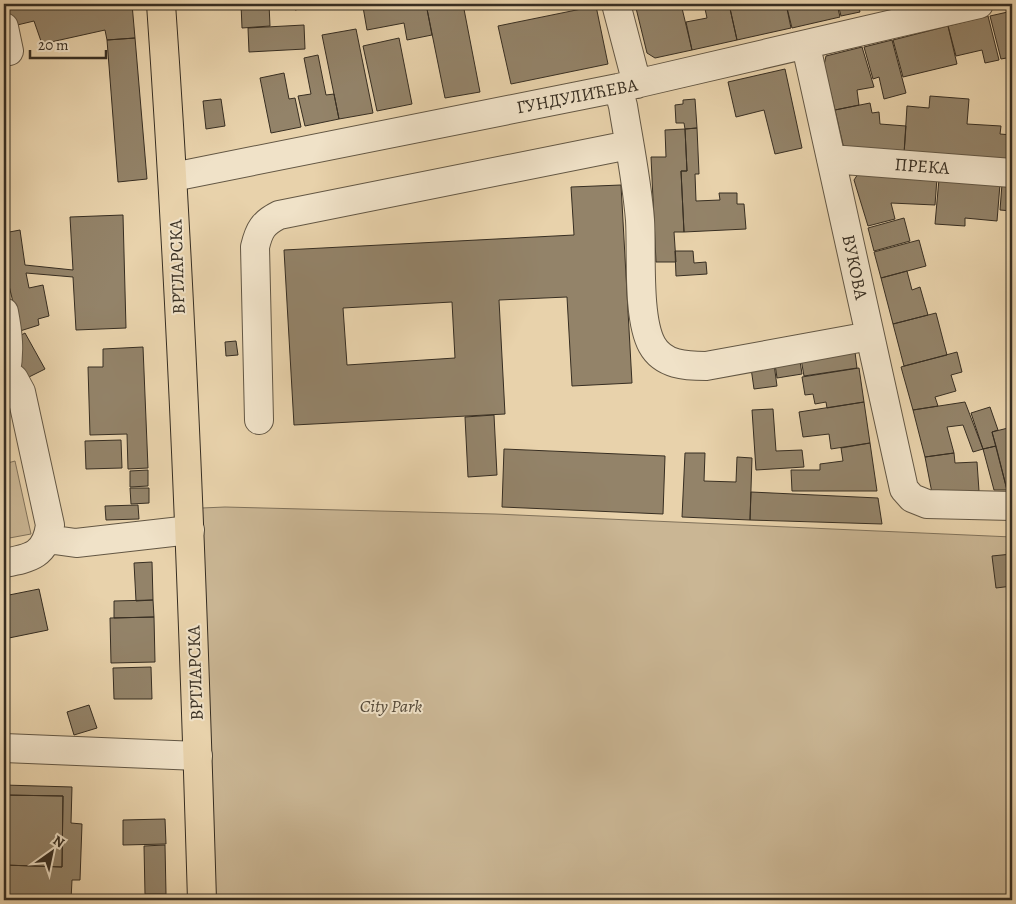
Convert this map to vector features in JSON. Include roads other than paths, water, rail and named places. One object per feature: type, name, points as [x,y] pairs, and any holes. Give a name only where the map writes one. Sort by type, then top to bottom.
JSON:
[{"type":"main road","name":"ВРТЛАРСКА","points":[[161,4],[173,177],[190,530],[202,900]]},
{"type":"street","points":[[616,4],[627,86],[629,145],[640,218],[644,323],[653,347],[666,359],[682,366],[706,366],[870,336]]},
{"type":"street","name":"ГУНДУЛИЋЕВА","points":[[173,177],[627,86],[806,46],[978,4]]},
{"type":"street","name":"ВУКОВА","points":[[806,46],[904,489],[912,498],[927,504],[1012,506]]},
{"type":"street","points":[[259,420],[255,247],[259,230],[268,220],[279,215],[629,145]]},
{"type":"street","name":"ПРЕКА","points":[[832,159],[1012,172]]},
{"type":"street","points":[[4,312],[9,354],[5,371],[14,379],[21,392],[50,525],[47,539],[37,553],[27,559],[4,564]]},
{"type":"street","points":[[47,539],[76,543],[190,530]]},
{"type":"street","points":[[4,748],[198,756]]},
{"type":"park label","name":"City Park","points":[[391,706]]}]
